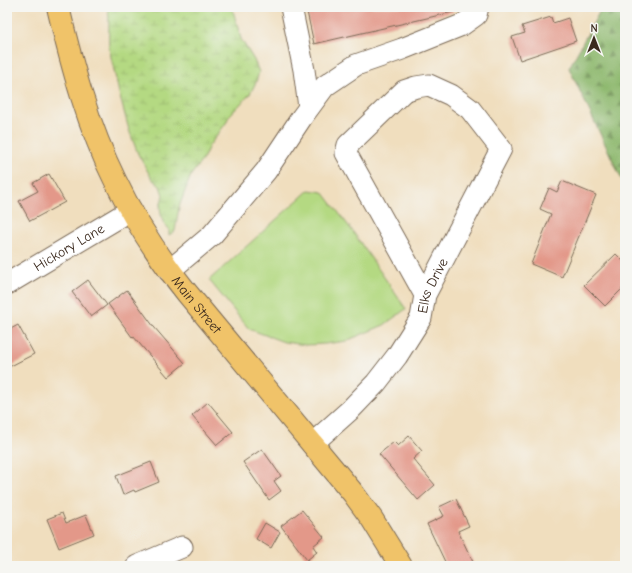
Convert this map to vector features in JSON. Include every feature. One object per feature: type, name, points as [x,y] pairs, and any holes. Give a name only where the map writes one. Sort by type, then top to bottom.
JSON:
[{"type":"main road","name":"Main Street","points":[[58,7],[90,120],[114,180],[131,210],[169,271],[372,519],[402,566]]},
{"type":"street","points":[[291,7],[304,70],[309,107]]},
{"type":"street","points":[[169,271],[212,235],[266,171],[325,86],[356,65],[402,49],[462,25],[476,10]]},
{"type":"street","name":"Elks Drive","points":[[312,444],[350,410],[376,383],[397,356],[421,318],[424,295],[500,149],[470,109],[451,95],[430,86],[416,87],[404,91],[348,145],[346,153],[424,295]]},
{"type":"street","name":"Hickory Lane","points":[[7,284],[131,210]]},
{"type":"street","points":[[137,566],[182,547]]},
{"type":"green space","points":[[108,7],[232,7],[241,39],[254,60],[259,72],[250,94],[229,116],[226,123],[209,146],[203,159],[191,175],[179,207],[175,231],[169,235],[169,229],[163,222],[161,214],[160,207],[163,195],[160,186],[152,179],[138,154],[129,130],[119,93],[109,48]]},
{"type":"green space","points":[[602,7],[625,7],[625,178],[622,180],[569,68]]},
{"type":"green space","points":[[309,190],[323,192],[351,229],[406,309],[384,325],[346,341],[306,345],[284,342],[249,329],[209,280]]},
{"type":"building","points":[[306,7],[453,7],[453,12],[314,44]]},
{"type":"building","points":[[551,17],[553,23],[568,18],[576,41],[520,60],[512,37],[525,33],[522,26]]},
{"type":"building","points":[[49,174],[65,202],[30,221],[19,201],[38,191],[33,183]]},
{"type":"building","points":[[562,181],[596,195],[562,277],[531,264],[551,214],[540,209],[549,188],[557,192]]},
{"type":"building","points":[[616,254],[625,263],[625,286],[605,306],[584,285]]},
{"type":"building","points":[[88,280],[107,305],[91,317],[72,292]]},
{"type":"building","points":[[127,290],[154,327],[185,363],[168,377],[133,336],[132,337],[108,304]]},
{"type":"building","points":[[18,325],[34,354],[7,368],[7,331]]},
{"type":"building","points":[[208,402],[233,432],[217,445],[192,416]]},
{"type":"building","points":[[409,436],[422,451],[413,459],[435,485],[418,500],[379,454],[394,442],[398,446]]},
{"type":"building","points":[[262,449],[281,476],[274,481],[281,491],[269,500],[243,462]]},
{"type":"building","points":[[151,462],[159,482],[135,492],[134,490],[123,495],[116,476]]},
{"type":"building","points":[[456,499],[469,526],[458,531],[473,562],[465,566],[447,566],[427,524],[444,516],[439,507]]},
{"type":"building","points":[[302,510],[324,537],[313,546],[317,552],[307,560],[281,526]]},
{"type":"building","points":[[62,513],[66,523],[86,515],[94,534],[59,548],[47,519]]},
{"type":"building","points":[[265,523],[280,532],[271,548],[256,539]]}]
